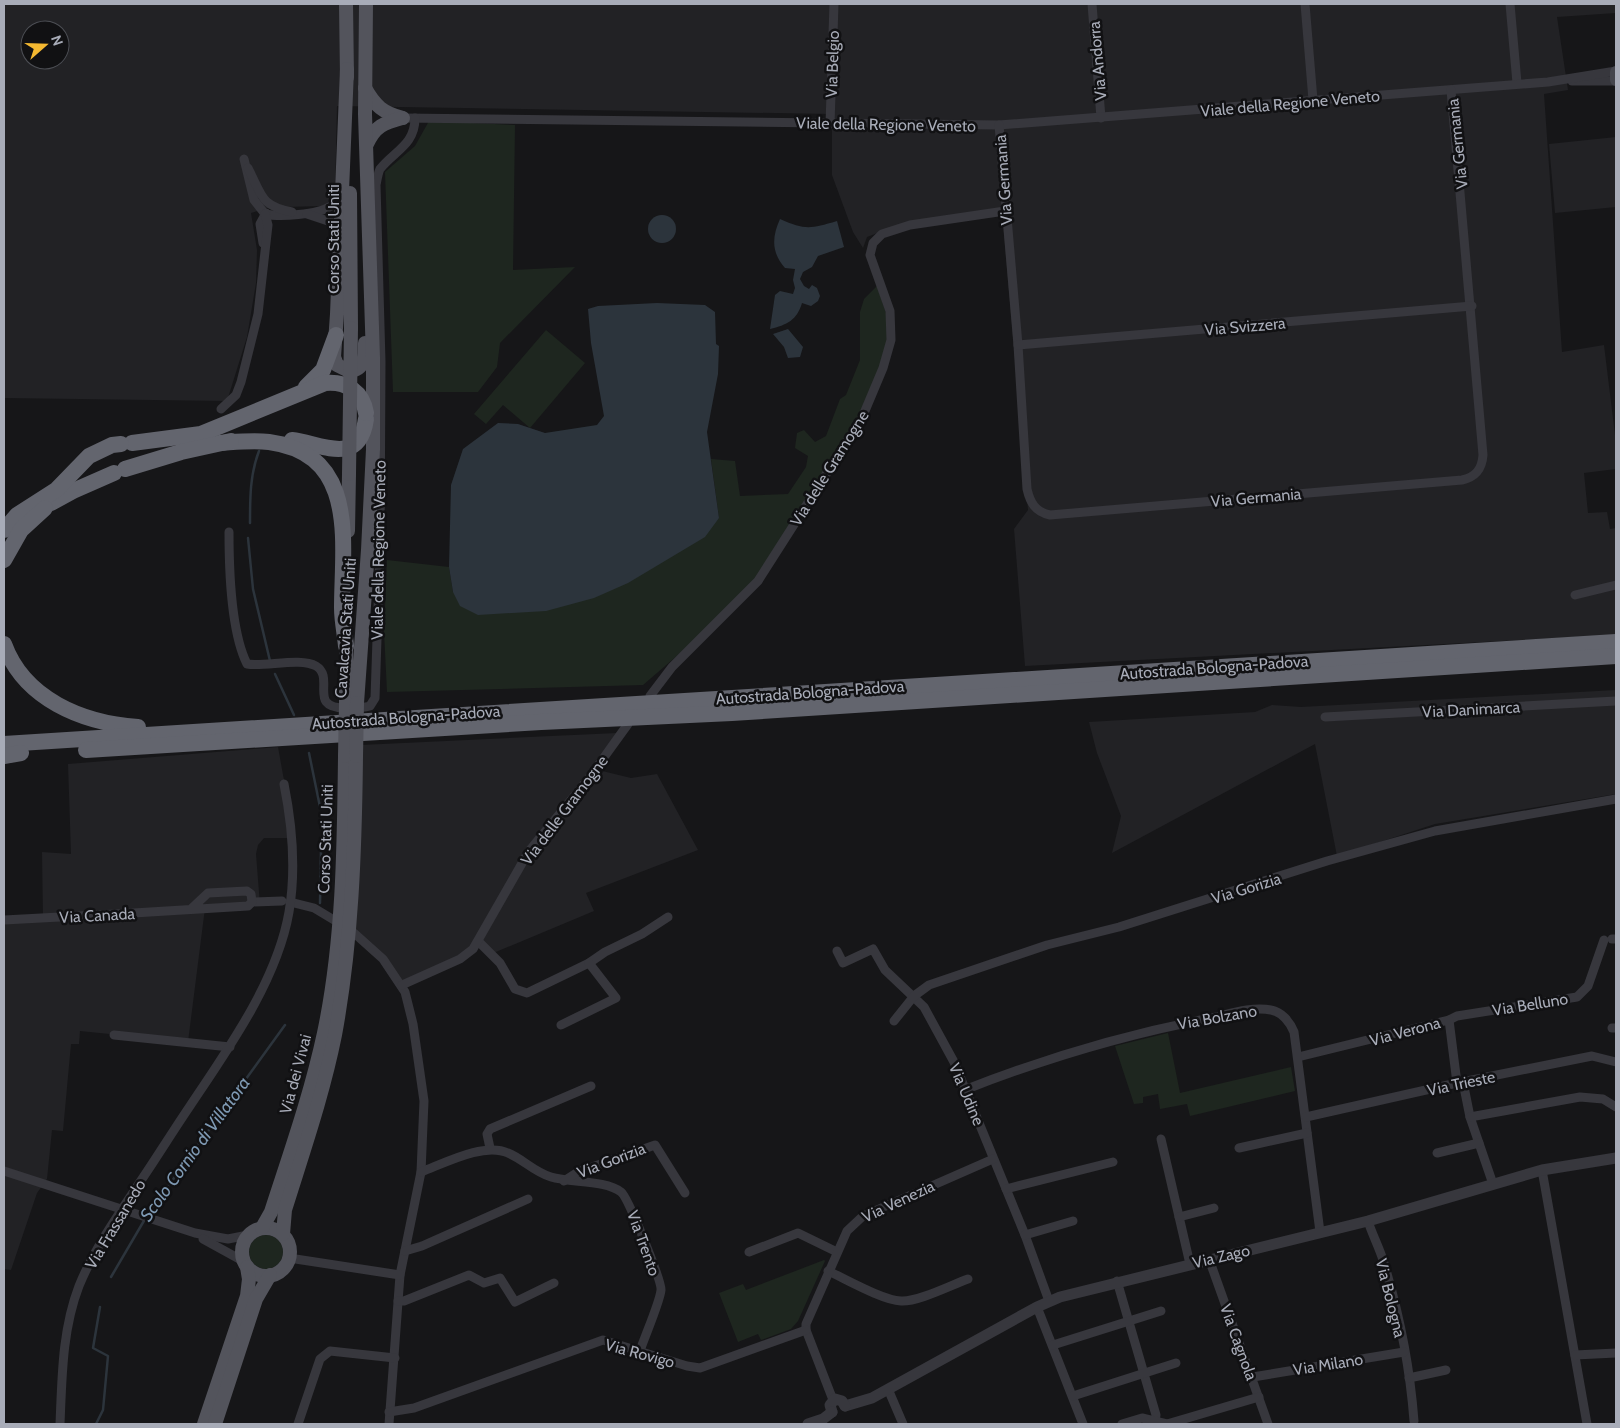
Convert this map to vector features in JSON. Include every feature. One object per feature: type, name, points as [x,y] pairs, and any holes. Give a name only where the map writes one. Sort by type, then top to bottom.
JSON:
[{"type":"highway","points":[[283,401],[316,380],[344,331]]},
{"type":"highway","points":[[4,560],[21,530],[53,497],[90,456],[112,445],[201,434],[320,385],[337,382],[348,386],[359,395],[366,416],[364,429],[356,441],[346,448],[326,450],[298,440],[271,438],[251,438],[220,443],[120,471],[73,491],[53,497],[5,525]]},
{"type":"highway","points":[[220,443],[268,442],[293,447],[314,460],[330,479],[342,513],[342,611],[346,646]]},
{"type":"highway","name":"Autostrada Bologna-Padova","points":[[4,744],[434,715],[1616,642]]},
{"type":"highway","points":[[4,644],[11,660],[23,678],[42,696],[72,712],[124,726],[155,727],[319,715],[434,715]]},
{"type":"highway","name":"Autostrada Bologna-Padova","points":[[4,755],[540,722],[732,713],[1616,656]]},
{"type":"main road","name":"Corso Stati Uniti","points":[[346,4],[350,184],[344,331],[349,474]]},
{"type":"main road","points":[[347,69],[340,242],[344,331],[334,357],[337,365],[344,371],[357,370],[363,364],[365,356],[366,4]]},
{"type":"main road","points":[[1616,71],[1616,81]]},
{"type":"main road","points":[[365,87],[378,108],[386,114],[409,118]]},
{"type":"main road","points":[[365,114],[367,144]]},
{"type":"main road","points":[[367,144],[374,130],[379,126],[409,118]]},
{"type":"main road","name":"Cavalcavia Stati Uniti","points":[[351,703],[357,677],[368,559],[373,449],[373,358],[367,144]]},
{"type":"main road","points":[[357,677],[356,640],[368,351],[365,300]]},
{"type":"main road","name":"Cavalcavia Stati Uniti","points":[[349,474],[346,646],[351,703],[351,756]]},
{"type":"main road","name":"Corso Stati Uniti","points":[[344,926],[343,876],[351,756]]},
{"type":"main road","name":"Via dei Vivai","points":[[262,1228],[272,1212],[318,1061],[344,926]]},
{"type":"main road","name":"Via dei Vivai","points":[[282,1234],[286,1210],[329,1063],[339,1006],[344,926]]},
{"type":"main road","points":[[204,1424],[247,1296],[249,1278],[245,1264],[242,1247],[248,1235],[262,1228],[276,1230],[282,1234],[289,1245],[289,1258],[282,1269],[270,1275],[258,1274],[245,1264]]},
{"type":"main road","points":[[215,1424],[256,1299],[270,1275]]},
{"type":"street","name":"Via Belgio","points":[[830,124],[834,4]]},
{"type":"street","name":"Via Andorra","points":[[1092,4],[1101,118]]},
{"type":"street","points":[[1305,4],[1313,100]]},
{"type":"street","points":[[1510,4],[1517,83]]},
{"type":"street","name":"Viale della Regione Veneto","points":[[1564,80],[1616,71]]},
{"type":"street","name":"Viale della Regione Veneto","points":[[229,532],[232,597],[241,648],[247,664],[304,663],[316,666],[320,671],[325,700],[328,706],[337,708],[370,706],[375,698],[380,550],[381,362],[376,185],[380,170],[405,146],[414,133],[409,118],[999,125],[1452,90],[1517,83],[1564,80],[1616,81]]},
{"type":"street","name":"Via Germania","points":[[999,125],[1018,345],[1027,489],[1034,507],[1046,514],[1462,480],[1477,473],[1482,462],[1472,306],[1452,90]]},
{"type":"street","points":[[221,409],[236,395],[241,382],[258,314],[263,248],[268,225],[267,210],[244,159],[254,200],[267,210],[300,213],[332,222],[340,242]]},
{"type":"street","points":[[300,213],[330,206],[336,200],[342,186]]},
{"type":"street","name":"Via delle Gramogne","points":[[650,696],[672,667],[758,582],[862,418],[883,368],[891,340],[890,312],[870,255],[873,243],[882,234],[910,224],[1005,211]]},
{"type":"street","name":"Via Svizzera","points":[[1018,345],[1472,306]]},
{"type":"street","points":[[1575,595],[1616,584]]},
{"type":"street","name":"Via Danimarca","points":[[1326,717],[1616,701]]},
{"type":"street","name":"Via delle Gramogne","points":[[402,986],[460,958],[479,942],[530,851],[589,778],[628,724]]},
{"type":"street","points":[[284,784],[289,808],[291,838],[286,901],[314,908],[344,926],[377,952],[402,986],[413,1024],[422,1082],[424,1119],[421,1172],[400,1275],[389,1424]]},
{"type":"street","name":"Via Gorizia","points":[[894,1020],[914,996],[929,985],[1037,948],[1128,924],[1336,859],[1435,831],[1616,799]]},
{"type":"street","points":[[191,909],[208,893],[247,891],[251,894],[252,902]]},
{"type":"street","name":"Via Canada","points":[[4,920],[248,906],[252,902],[286,901]]},
{"type":"street","name":"Via Frassanedo","points":[[60,1424],[64,1348],[70,1319],[86,1273],[121,1210],[230,1047],[261,991],[287,922],[286,901]]},
{"type":"street","points":[[479,942],[500,963],[512,985],[523,993],[532,992],[642,934],[668,917]]},
{"type":"street","name":"Via Belluno","points":[[1449,1020],[1457,1016],[1577,997],[1588,986],[1611,939]]},
{"type":"street","name":"Via Udine","points":[[837,951],[843,964],[872,949],[885,970],[903,990],[914,996],[924,1007],[967,1089],[1049,1301]]},
{"type":"street","points":[[561,1025],[616,998],[589,963]]},
{"type":"street","name":"Via Bolzano","points":[[967,1089],[1012,1072],[1124,1037],[1260,1009],[1276,1012],[1290,1023],[1294,1032],[1320,1232]]},
{"type":"street","name":"Via Verona","points":[[1298,1057],[1449,1020],[1460,1082],[1493,1184]]},
{"type":"street","points":[[114,1035],[230,1047]]},
{"type":"street","name":"Via Trieste","points":[[1306,1118],[1460,1082],[1592,1056],[1616,1062]]},
{"type":"street","points":[[421,1172],[490,1148],[487,1134],[490,1128],[591,1086]]},
{"type":"street","points":[[1470,1117],[1580,1097],[1603,1098],[1616,1107]]},
{"type":"street","points":[[1239,1148],[1308,1133]]},
{"type":"street","points":[[1161,1139],[1190,1264]]},
{"type":"street","points":[[1436,1153],[1479,1143]]},
{"type":"street","name":"Via Gorizia","points":[[490,1148],[509,1153],[538,1172],[564,1181],[578,1172],[655,1145],[685,1193]]},
{"type":"street","name":"Via Zago","points":[[832,1406],[842,1400],[845,1406],[865,1401],[1049,1301],[1117,1281],[1368,1221],[1542,1170],[1616,1158]]},
{"type":"street","name":"Via Venezia","points":[[806,1330],[807,1318],[828,1271],[847,1231],[857,1220],[993,1159]]},
{"type":"street","points":[[1006,1189],[1112,1162]]},
{"type":"street","points":[[1542,1170],[1587,1424]]},
{"type":"street","points":[[4,1171],[195,1234],[228,1239],[248,1235]]},
{"type":"street","name":"Via Trento","points":[[564,1181],[601,1185],[615,1189],[622,1192],[631,1206],[661,1289],[640,1351]]},
{"type":"street","points":[[405,1251],[422,1246],[528,1199]]},
{"type":"street","points":[[1179,1216],[1214,1208]]},
{"type":"street","points":[[1025,1235],[1073,1221]]},
{"type":"street","name":"Via Bologna","points":[[1368,1221],[1383,1260],[1404,1352],[1414,1421]]},
{"type":"street","points":[[195,1234],[245,1264]]},
{"type":"street","points":[[749,1252],[798,1234],[837,1252]]},
{"type":"street","points":[[289,1258],[400,1275]]},
{"type":"street","name":"Via Cagnola","points":[[1210,1259],[1268,1424]]},
{"type":"street","points":[[828,1271],[888,1298],[901,1301],[913,1299],[968,1279]]},
{"type":"street","points":[[398,1301],[404,1301],[469,1275],[484,1283],[500,1278],[515,1302],[554,1283]]},
{"type":"street","points":[[1117,1281],[1156,1415],[1155,1421]]},
{"type":"street","points":[[1036,1307],[1053,1345],[1083,1424]]},
{"type":"street","points":[[1053,1345],[1161,1311]]},
{"type":"street","points":[[806,1330],[832,1406],[823,1419],[808,1424]]},
{"type":"street","name":"Via Rovigo","points":[[389,1412],[414,1408],[603,1340],[687,1366],[700,1368],[806,1330]]},
{"type":"street","points":[[298,1424],[320,1359],[324,1354],[330,1351],[395,1358]]},
{"type":"street","name":"Via Milano","points":[[1253,1378],[1404,1352]]},
{"type":"street","points":[[1575,1354],[1616,1353]]},
{"type":"street","points":[[1073,1396],[1176,1363]]},
{"type":"street","points":[[1408,1378],[1446,1370]]},
{"type":"street","points":[[888,1389],[903,1424]]},
{"type":"street","points":[[1122,1424],[1142,1418],[1167,1424],[1260,1397]]},
{"type":"shaded area","points":[[4,4],[1615,4],[1616,13],[1557,17],[1568,90],[1544,94],[1562,352],[1604,345],[1616,443],[1616,469],[1584,473],[1588,513],[1607,512],[1610,529],[1616,528],[1616,635],[1025,666],[1014,529],[1028,510],[1002,211],[880,232],[867,237],[863,248],[853,232],[832,175],[832,114],[337,106],[335,196],[324,206],[284,207],[278,205],[251,213],[257,250],[256,283],[247,337],[227,401],[4,398]]},
{"type":"shaded area","points":[[429,121],[515,125],[513,270],[575,267],[500,343],[497,367],[478,392],[393,392],[385,172],[415,146]]},
{"type":"shaded area","points":[[1616,137],[1616,207],[1555,213],[1549,144]]},
{"type":"shaded area","points":[[662,215],[672,219],[676,229],[672,239],[662,243],[652,239],[648,229],[652,219]]},
{"type":"shaded area","points":[[780,219],[802,227],[820,226],[837,221],[844,247],[818,256],[812,267],[803,272],[800,279],[804,286],[809,289],[812,285],[817,288],[820,296],[818,301],[811,306],[802,303],[791,321],[770,329],[775,295],[780,291],[793,294],[795,288],[793,280],[795,269],[785,268],[775,250],[774,238]]},
{"type":"shaded area","points":[[877,286],[886,313],[888,339],[885,370],[861,418],[757,581],[729,611],[643,685],[387,692],[384,631],[387,560],[449,567],[453,592],[719,518],[711,459],[735,461],[740,496],[788,494],[806,467],[808,456],[795,448],[797,433],[804,430],[815,442],[826,436],[840,399],[846,395],[860,360],[860,312],[864,299]]},
{"type":"shaded area","points":[[657,303],[705,305],[715,312],[716,344],[719,346],[718,374],[707,432],[719,518],[705,537],[628,583],[594,598],[546,611],[478,615],[460,606],[453,592],[449,567],[451,485],[463,449],[498,423],[518,424],[545,433],[597,425],[604,416],[591,343],[588,309],[598,306]]},
{"type":"shaded area","points":[[788,329],[803,347],[800,357],[788,358],[784,347],[773,334]]},
{"type":"shaded area","points":[[546,330],[585,363],[530,428],[503,405],[486,424],[474,414]]},
{"type":"shaded area","points":[[1616,690],[1616,794],[1435,824],[1337,856],[1315,744],[1112,853],[1121,816],[1097,753],[1089,722],[1255,712],[1272,705],[1301,707]]},
{"type":"shaded area","points":[[617,733],[590,768],[631,778],[657,774],[698,850],[586,893],[594,911],[491,954],[479,942],[473,949],[402,985],[354,933],[361,745]]},
{"type":"shaded area","points":[[278,747],[289,808],[291,838],[264,838],[258,845],[256,854],[260,905],[205,908],[188,1042],[80,1031],[79,1044],[71,1044],[63,1131],[52,1130],[47,1179],[37,1193],[11,1270],[4,1269],[4,921],[43,919],[42,852],[71,854],[68,764]]},
{"type":"shaded area","points":[[1168,1033],[1180,1093],[1291,1067],[1295,1091],[1190,1116],[1187,1104],[1160,1109],[1158,1094],[1143,1097],[1143,1103],[1134,1104],[1115,1046]]},
{"type":"shaded area","points":[[266,1235],[278,1240],[283,1252],[278,1264],[266,1269],[254,1264],[249,1252],[254,1240]]},
{"type":"shaded area","points":[[824,1260],[798,1321],[791,1329],[761,1340],[758,1334],[738,1342],[719,1293],[743,1284],[746,1290]]},
{"type":"waterway","name":"Scolo Cornio di Villatora","points":[[250,523],[252,477],[259,451]]},
{"type":"waterway","name":"Scolo Cornio di Villatora","points":[[248,538],[253,589],[270,661]]},
{"type":"waterway","name":"Scolo Cornio di Villatora","points":[[275,674],[294,715]]},
{"type":"waterway","name":"Scolo Cornio di Villatora","points":[[309,753],[320,807]]},
{"type":"waterway","name":"Scolo Cornio di Villatora","points":[[320,903],[321,851]]},
{"type":"waterway","name":"Scolo Cornio di Villatora","points":[[148,1214],[285,1025]]},
{"type":"waterway","name":"Scolo Cornio di Villatora","points":[[111,1277],[145,1219]]},
{"type":"waterway","name":"Scolo Cornio di Villatora","points":[[96,1424],[103,1410],[108,1356],[93,1348],[100,1307]]}]
